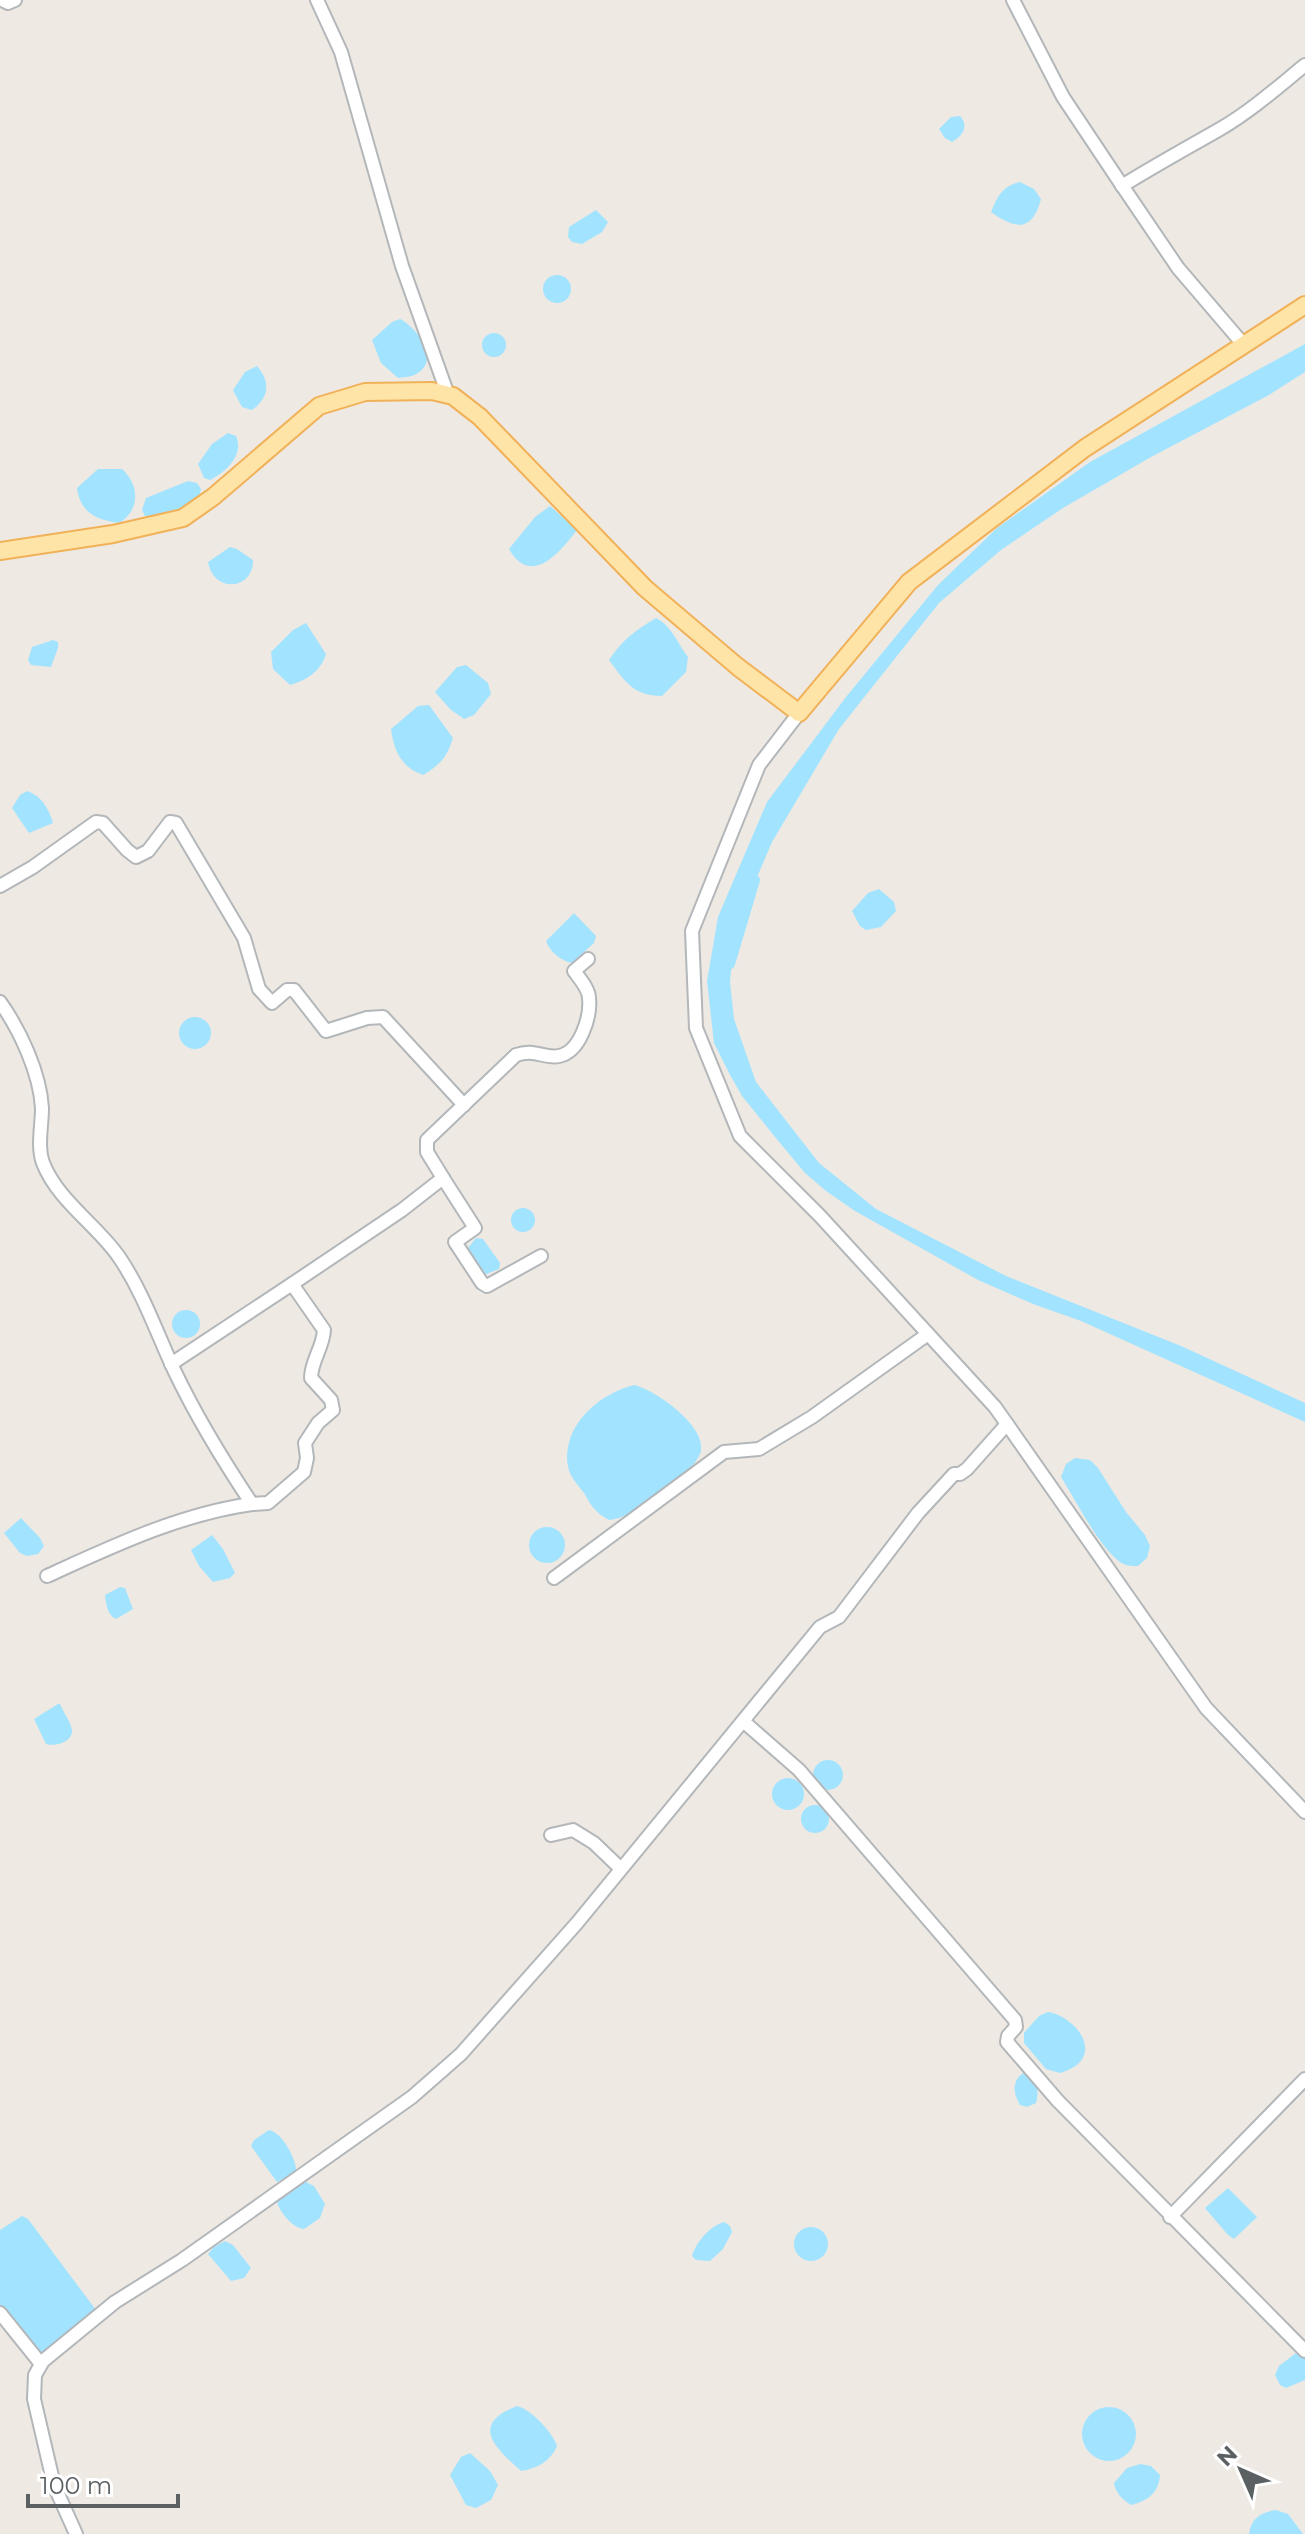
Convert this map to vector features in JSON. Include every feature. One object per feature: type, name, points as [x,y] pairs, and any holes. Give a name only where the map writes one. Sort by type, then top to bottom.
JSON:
[{"type":"main road","points":[[0,551],[113,534],[183,518],[213,497],[319,406],[376,391],[432,391],[448,395],[480,417],[645,588],[738,667],[799,713],[909,582],[1085,448],[1305,305]]},
{"type":"street","points":[[2,0],[8,3],[15,0]]},
{"type":"street","points":[[317,0],[341,52],[402,266],[448,395]]},
{"type":"street","points":[[1013,0],[1063,97],[1122,186],[1178,268],[1243,344]]},
{"type":"street","points":[[1122,186],[1222,128],[1305,65]]},
{"type":"street","points":[[799,713],[759,765],[692,931],[696,1028],[740,1136],[820,1216],[995,1407],[1206,1708],[1305,1812]]},
{"type":"street","points":[[0,886],[41,862],[96,822],[103,823],[136,857],[148,851],[170,822],[176,823],[244,938],[259,989],[272,1003],[287,990],[294,990],[326,1031],[367,1018],[383,1017],[464,1105]]},
{"type":"street","points":[[541,1256],[487,1286],[482,1283],[455,1242],[475,1228],[427,1152],[427,1140],[516,1055],[528,1051],[559,1056],[573,1049],[587,1020],[590,995],[574,971],[588,959]]},
{"type":"street","points":[[0,1002],[21,1039],[35,1076],[42,1106],[42,1162],[58,1189],[118,1255],[134,1281],[171,1364],[224,1462],[252,1504]]},
{"type":"street","points":[[171,1364],[402,1210],[443,1178]]},
{"type":"street","points":[[47,1576],[98,1551],[149,1532],[231,1507],[268,1503],[304,1472],[307,1458],[305,1443],[318,1423],[333,1410],[331,1400],[311,1378],[311,1369],[323,1347],[324,1330],[292,1284]]},
{"type":"street","points":[[554,1578],[724,1452],[759,1449],[812,1417],[928,1334]]},
{"type":"street","points":[[76,2534],[54,2485],[34,2399],[35,2375],[41,2364],[115,2302],[182,2260],[412,2097],[461,2054],[577,1923],[820,1627],[839,1617],[918,1513],[954,1474],[967,1469],[1007,1424]]},
{"type":"street","points":[[743,1721],[799,1770],[1015,2020],[1016,2027],[1007,2042],[1058,2101],[1305,2351]]},
{"type":"street","points":[[551,1835],[573,1830],[594,1843],[620,1868]]},
{"type":"street","points":[[1170,2217],[1305,2079]]},
{"type":"street","points":[[0,2313],[41,2364]]},
{"type":"water","points":[[960,116],[964,130],[952,142],[939,129],[951,117]]},
{"type":"water","points":[[1020,182],[1034,189],[1041,199],[1032,218],[1021,225],[1007,222],[991,212],[1002,192]]},
{"type":"water","points":[[596,210],[608,222],[602,232],[582,244],[572,242],[568,237],[569,227]]},
{"type":"water","points":[[557,275],[567,279],[571,289],[567,299],[557,303],[547,299],[543,289],[547,279]]},
{"type":"water","points":[[400,319],[419,336],[427,352],[427,360],[416,374],[398,378],[381,363],[372,340]]},
{"type":"water","points":[[494,333],[503,336],[506,345],[503,354],[494,357],[485,354],[482,345],[485,336]]},
{"type":"water","points":[[1305,344],[1305,372],[1269,395],[1063,508],[1001,550],[939,603],[839,729],[772,842],[734,940],[730,982],[734,1019],[756,1082],[819,1163],[876,1209],[1006,1276],[1181,1346],[1305,1403],[1305,1422],[1081,1321],[978,1280],[855,1211],[826,1191],[805,1173],[742,1096],[714,1043],[707,981],[718,917],[767,802],[846,697],[938,585],[997,528],[1090,462]]},
{"type":"water","points":[[257,366],[265,378],[266,390],[262,400],[252,410],[242,407],[233,390],[245,372]]},
{"type":"water","points":[[228,433],[236,436],[236,456],[216,476],[210,480],[204,478],[198,464],[212,444]]},
{"type":"water","points":[[98,469],[122,469],[132,482],[134,505],[119,523],[90,513],[79,496],[77,488]]},
{"type":"water","points":[[188,481],[197,483],[201,489],[192,507],[169,515],[145,516],[142,510],[146,498]]},
{"type":"water","points":[[550,506],[577,530],[554,556],[536,566],[527,566],[509,549],[535,517]]},
{"type":"water","points":[[230,547],[253,560],[252,570],[241,582],[225,584],[212,573],[208,562]]},
{"type":"water","points":[[656,618],[670,630],[688,657],[686,672],[662,696],[644,693],[631,686],[609,660],[630,636]]},
{"type":"water","points":[[306,623],[326,654],[312,674],[290,685],[273,669],[271,652],[293,630]]},
{"type":"water","points":[[53,640],[58,642],[58,648],[51,667],[31,665],[28,660],[32,647]]},
{"type":"water","points":[[466,665],[488,683],[491,694],[474,715],[464,719],[435,692],[457,667]]},
{"type":"water","points":[[429,705],[453,738],[442,760],[423,775],[404,763],[394,744],[391,729],[418,706]]},
{"type":"water","points":[[27,791],[44,803],[53,823],[29,833],[12,808],[20,795]]},
{"type":"water","points":[[879,889],[894,902],[896,911],[881,927],[866,930],[860,926],[852,911],[868,893]]},
{"type":"water","points":[[574,913],[596,936],[594,943],[572,963],[556,955],[546,941]]},
{"type":"water","points":[[195,1017],[207,1021],[211,1033],[207,1045],[195,1049],[183,1045],[179,1033],[183,1021]]},
{"type":"water","points":[[523,1208],[534,1215],[535,1220],[528,1231],[523,1232],[512,1225],[511,1220],[518,1209]]},
{"type":"water","points":[[476,1238],[483,1239],[500,1263],[499,1269],[484,1275],[468,1248]]},
{"type":"water","points":[[186,1310],[196,1314],[200,1324],[196,1334],[186,1338],[176,1334],[172,1324],[176,1314]]},
{"type":"water","points":[[634,1385],[678,1410],[696,1431],[701,1451],[687,1471],[662,1494],[633,1512],[609,1520],[594,1509],[572,1477],[568,1451],[577,1425],[596,1404]]},
{"type":"water","points":[[1075,1458],[1090,1460],[1098,1468],[1145,1535],[1150,1546],[1147,1558],[1138,1566],[1124,1564],[1112,1555],[1061,1477],[1066,1464]]},
{"type":"water","points":[[21,1518],[44,1546],[38,1554],[27,1556],[20,1553],[4,1533]]},
{"type":"water","points":[[547,1527],[560,1532],[565,1545],[560,1558],[547,1563],[534,1558],[529,1545],[534,1532]]},
{"type":"water","points":[[212,1535],[235,1573],[230,1578],[213,1582],[199,1566],[191,1550]]},
{"type":"water","points":[[120,1587],[125,1588],[133,1609],[116,1619],[109,1612],[105,1595]]},
{"type":"water","points":[[58,1704],[70,1724],[72,1734],[63,1743],[46,1744],[34,1719]]},
{"type":"water","points":[[828,1760],[838,1765],[843,1775],[838,1785],[828,1790],[818,1785],[813,1775],[818,1765]]},
{"type":"water","points":[[788,1778],[799,1783],[804,1794],[799,1805],[788,1810],[777,1805],[772,1794],[777,1783]]},
{"type":"water","points":[[815,1805],[825,1809],[829,1819],[825,1829],[815,1833],[805,1829],[801,1819],[805,1809]]},
{"type":"water","points":[[1048,2012],[1059,2015],[1078,2030],[1085,2049],[1083,2058],[1074,2067],[1060,2073],[1046,2069],[1024,2043],[1024,2033],[1039,2016]]},
{"type":"water","points":[[1025,2072],[1034,2081],[1038,2094],[1036,2103],[1027,2107],[1020,2105],[1015,2091],[1017,2079]]},
{"type":"water","points":[[269,2130],[284,2141],[296,2167],[296,2172],[277,2182],[251,2146],[254,2140]]},
{"type":"water","points":[[302,2180],[314,2186],[325,2204],[320,2218],[304,2229],[288,2219],[277,2202],[279,2196]]},
{"type":"water","points":[[1228,2188],[1257,2217],[1234,2239],[1205,2208]]},
{"type":"water","points":[[22,2216],[28,2219],[96,2310],[42,2354],[37,2354],[0,2307],[0,2230]]},
{"type":"water","points":[[724,2222],[732,2232],[723,2249],[710,2261],[696,2260],[692,2256],[700,2240]]},
{"type":"water","points":[[811,2227],[823,2232],[828,2244],[823,2256],[811,2261],[799,2256],[794,2244],[799,2232]]},
{"type":"water","points":[[225,2241],[233,2245],[251,2268],[244,2278],[231,2281],[208,2254]]},
{"type":"water","points":[[1296,2353],[1305,2357],[1305,2380],[1286,2388],[1280,2385],[1275,2375],[1279,2366]]},
{"type":"water","points":[[517,2406],[541,2422],[557,2446],[542,2463],[521,2471],[496,2445],[490,2428],[502,2413]]},
{"type":"water","points":[[1109,2407],[1128,2415],[1136,2434],[1128,2453],[1109,2461],[1090,2453],[1082,2434],[1090,2415]]},
{"type":"water","points":[[470,2453],[490,2471],[498,2485],[491,2500],[476,2508],[466,2505],[450,2475],[461,2457]]},
{"type":"water","points":[[1140,2464],[1151,2466],[1160,2475],[1159,2481],[1152,2495],[1131,2505],[1120,2496],[1114,2483],[1127,2468]]},
{"type":"water","points":[[1276,2510],[1288,2514],[1303,2534],[1249,2534],[1258,2517]]},
{"type":"waterway","points":[[730,964],[755,880]]}]
